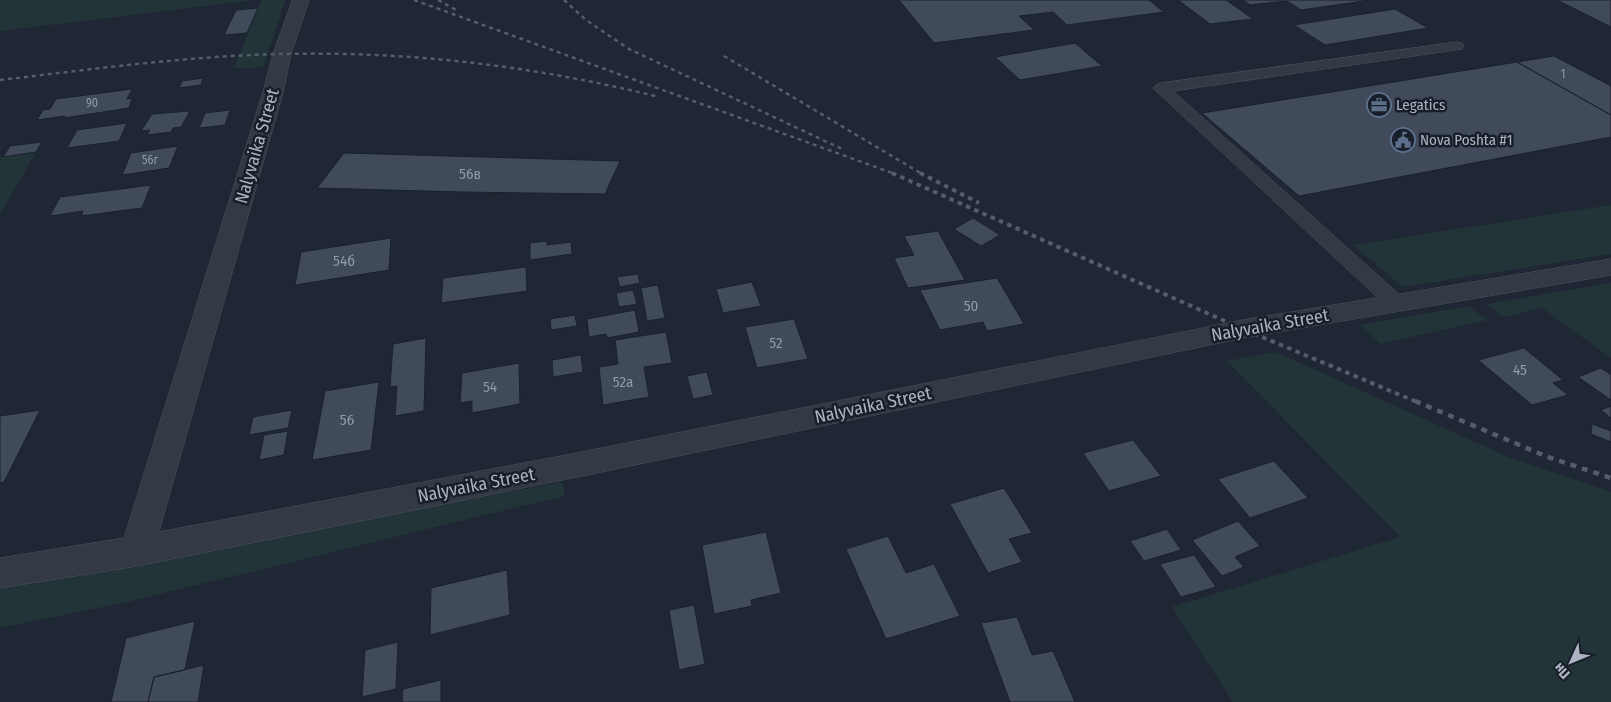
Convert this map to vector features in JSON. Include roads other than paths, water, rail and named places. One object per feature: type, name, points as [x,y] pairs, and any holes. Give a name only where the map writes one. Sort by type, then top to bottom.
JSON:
[{"type":"street","name":"Nalyvaika Street","points":[[138,551],[273,92],[282,54],[301,0]]},
{"type":"street","name":"Nalyvaika Street","points":[[0,573],[138,551],[582,464],[1243,329],[1611,267]]},
{"type":"lane","points":[[1396,303],[1161,88],[1457,46]]},
{"type":"railway","points":[[414,0],[895,174]]},
{"type":"railway","points":[[438,0],[458,11]]},
{"type":"railway","points":[[564,0],[586,20],[629,49],[842,149]]},
{"type":"railway","points":[[0,80],[211,57],[282,54],[377,55],[425,58],[519,69],[612,86],[659,97]]},
{"type":"railway","points":[[724,56],[922,174]]},
{"type":"railway","points":[[892,173],[1243,329],[1417,402]]},
{"type":"railway","points":[[920,173],[979,203]]},
{"type":"railway","points":[[1415,401],[1548,457],[1611,478]]},
{"type":"place","name":"Legatics","points":[[1379,105]]},
{"type":"place","name":"Nova Poshta #1","points":[[1403,140]]}]
